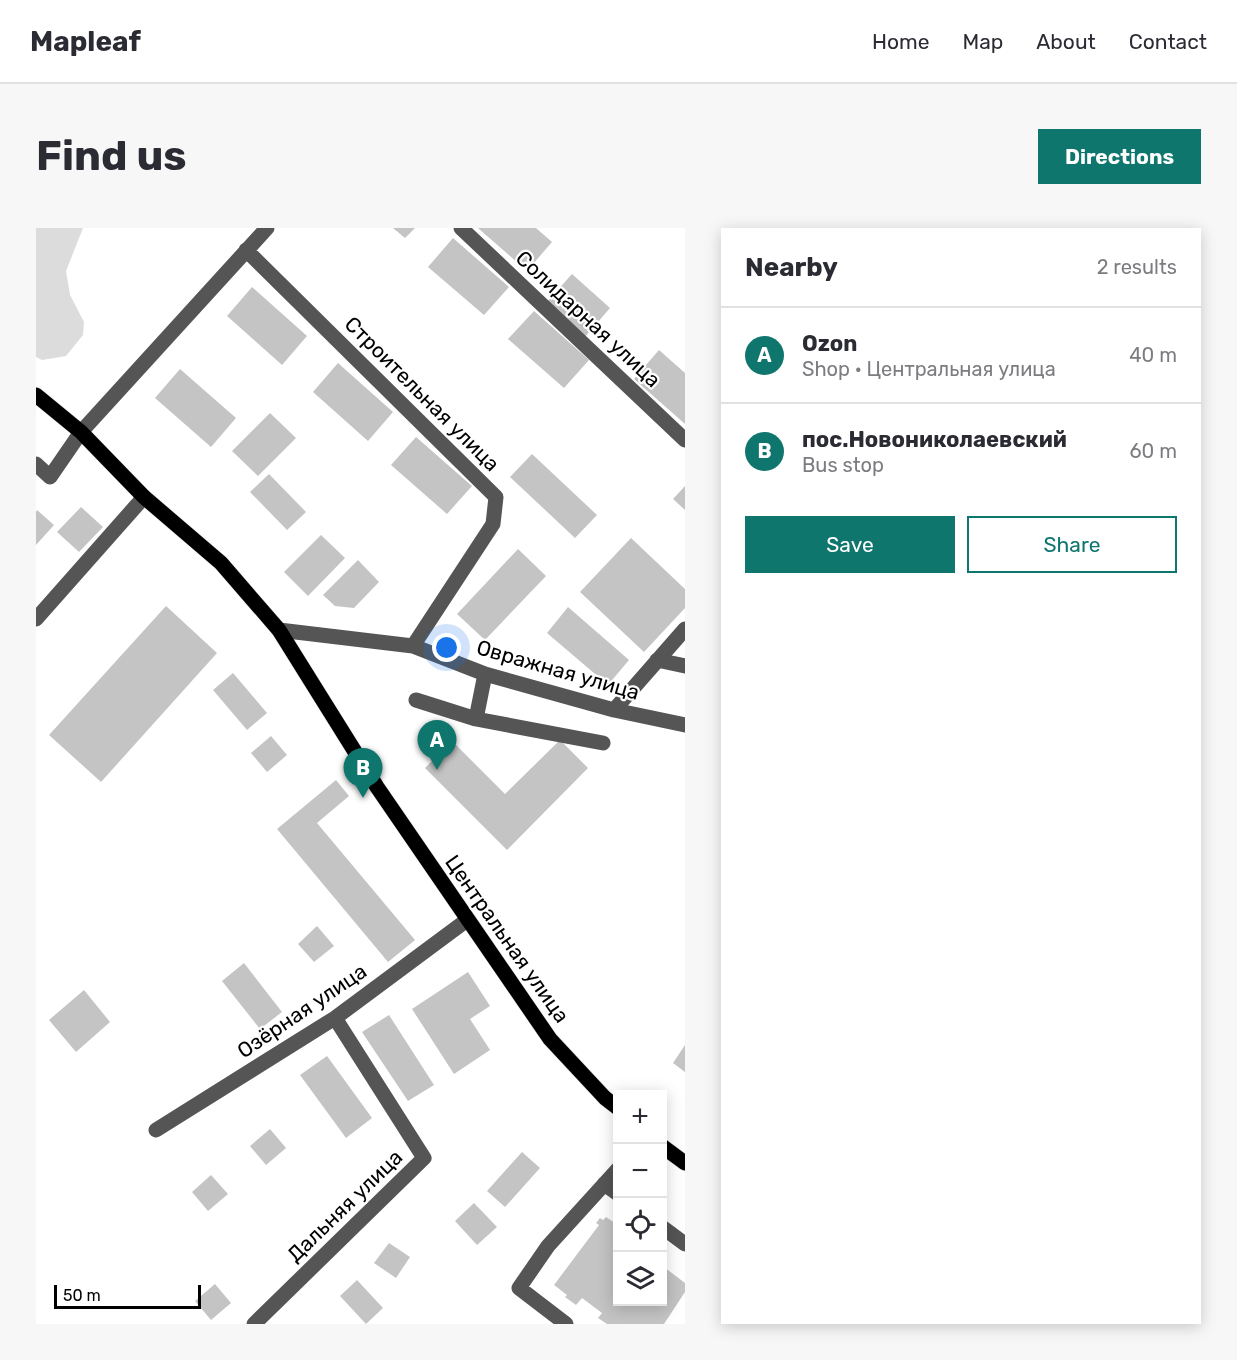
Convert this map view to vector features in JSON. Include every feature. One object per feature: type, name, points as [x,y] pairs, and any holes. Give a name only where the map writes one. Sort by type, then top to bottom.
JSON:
[{"type":"main road","name":"Центральная улица","points":[[36,395],[81,432],[144,497],[221,563],[279,630],[377,787],[550,1039],[613,1103]]},
{"type":"main road","points":[[667,1149],[685,1163]]},
{"type":"street","points":[[36,464],[50,477],[81,432],[267,228]]},
{"type":"street","name":"Солидарная улица","points":[[461,228],[685,440]]},
{"type":"street","name":"Строительная улица","points":[[246,250],[496,497],[493,524],[413,646]]},
{"type":"street","points":[[36,620],[144,497]]},
{"type":"street","points":[[614,710],[685,629]]},
{"type":"street","name":"Овражная улица","points":[[279,630],[413,646],[485,674],[614,710],[685,724]]},
{"type":"street","points":[[657,660],[685,666]]},
{"type":"street","points":[[476,719],[485,674]]},
{"type":"street","points":[[416,700],[476,719],[603,743]]},
{"type":"street","name":"Озёрная улица","points":[[156,1130],[335,1018],[467,920]]},
{"type":"street","name":"Дальняя улица","points":[[254,1324],[424,1158],[335,1018]]},
{"type":"street","points":[[566,1324],[519,1288],[548,1246],[613,1174]]},
{"type":"street","points":[[604,1184],[613,1190]]},
{"type":"street","points":[[667,1230],[685,1244]]},
{"type":"shaded area","points":[[36,228],[83,228],[66,271],[70,295],[84,322],[83,335],[66,356],[42,360],[36,357]]},
{"type":"building","points":[[393,228],[415,228],[405,238]]},
{"type":"building","points":[[478,228],[536,228],[552,242],[527,271]]},
{"type":"building","points":[[453,238],[509,287],[484,315],[428,267]]},
{"type":"building","points":[[572,274],[610,308],[585,337],[546,303]]},
{"type":"building","points":[[252,287],[307,336],[282,365],[227,316]]},
{"type":"building","points":[[534,311],[589,360],[564,388],[508,339]]},
{"type":"building","points":[[659,350],[685,373],[685,424],[634,379]]},
{"type":"building","points":[[338,363],[393,412],[368,441],[313,392]]},
{"type":"building","points":[[180,369],[236,418],[211,447],[155,398]]},
{"type":"building","points":[[270,413],[296,438],[258,476],[232,451]]},
{"type":"building","points":[[416,437],[472,486],[447,514],[391,465]]},
{"type":"building","points":[[532,454],[597,515],[575,538],[510,477]]},
{"type":"building","points":[[269,474],[306,512],[287,530],[250,492]]},
{"type":"building","points":[[685,486],[685,510],[673,499]]},
{"type":"building","points":[[81,507],[103,527],[79,552],[57,532]]},
{"type":"building","points":[[37,510],[54,525],[36,545],[36,512]]},
{"type":"building","points":[[321,535],[345,558],[308,596],[284,572]]},
{"type":"building","points":[[631,538],[685,589],[685,608],[644,652],[580,592]]},
{"type":"building","points":[[518,549],[546,576],[485,640],[457,614]]},
{"type":"building","points":[[358,560],[379,582],[354,608],[335,606],[323,595]]},
{"type":"building","points":[[166,606],[217,653],[101,782],[49,735]]},
{"type":"building","points":[[568,607],[629,660],[608,685],[547,633]]},
{"type":"building","points":[[233,673],[267,713],[247,730],[213,690]]},
{"type":"building","points":[[271,736],[287,755],[267,772],[251,753]]},
{"type":"building","points":[[560,740],[588,768],[507,850],[425,768],[452,741],[505,794]]},
{"type":"building","points":[[336,780],[349,796],[317,823],[415,940],[388,962],[277,829]]},
{"type":"building","points":[[317,926],[334,946],[314,962],[298,944]]},
{"type":"building","points":[[244,963],[282,1012],[260,1029],[222,981]]},
{"type":"building","points":[[468,972],[490,1006],[470,1019],[490,1050],[454,1074],[412,1009]]},
{"type":"building","points":[[84,990],[110,1022],[76,1052],[49,1020]]},
{"type":"building","points":[[389,1015],[434,1085],[408,1101],[362,1032]]},
{"type":"building","points":[[685,1045],[685,1072],[673,1063]]},
{"type":"building","points":[[327,1056],[372,1118],[346,1138],[300,1075]]},
{"type":"building","points":[[270,1129],[286,1148],[266,1165],[250,1146]]},
{"type":"building","points":[[522,1152],[540,1168],[505,1207],[487,1191]]},
{"type":"building","points":[[211,1175],[228,1194],[208,1211],[192,1192]]},
{"type":"building","points":[[474,1203],[497,1227],[477,1245],[455,1221]]},
{"type":"building","points":[[606,1217],[613,1222],[613,1306],[667,1306],[667,1269],[685,1283],[685,1292],[664,1324],[607,1324],[598,1318],[602,1313],[582,1298],[576,1305],[554,1285],[599,1225],[596,1223],[600,1218],[603,1220]]},
{"type":"building","points":[[389,1243],[410,1257],[396,1278],[374,1263]]},
{"type":"building","points":[[357,1280],[383,1308],[366,1324],[340,1296]]},
{"type":"building","points":[[215,1284],[231,1303],[211,1320],[195,1301]]},
{"type":"place","name":"Ozon","points":[[437,770]]},
{"type":"place","name":"пос.Новониколаевский","points":[[363,798]]}]
